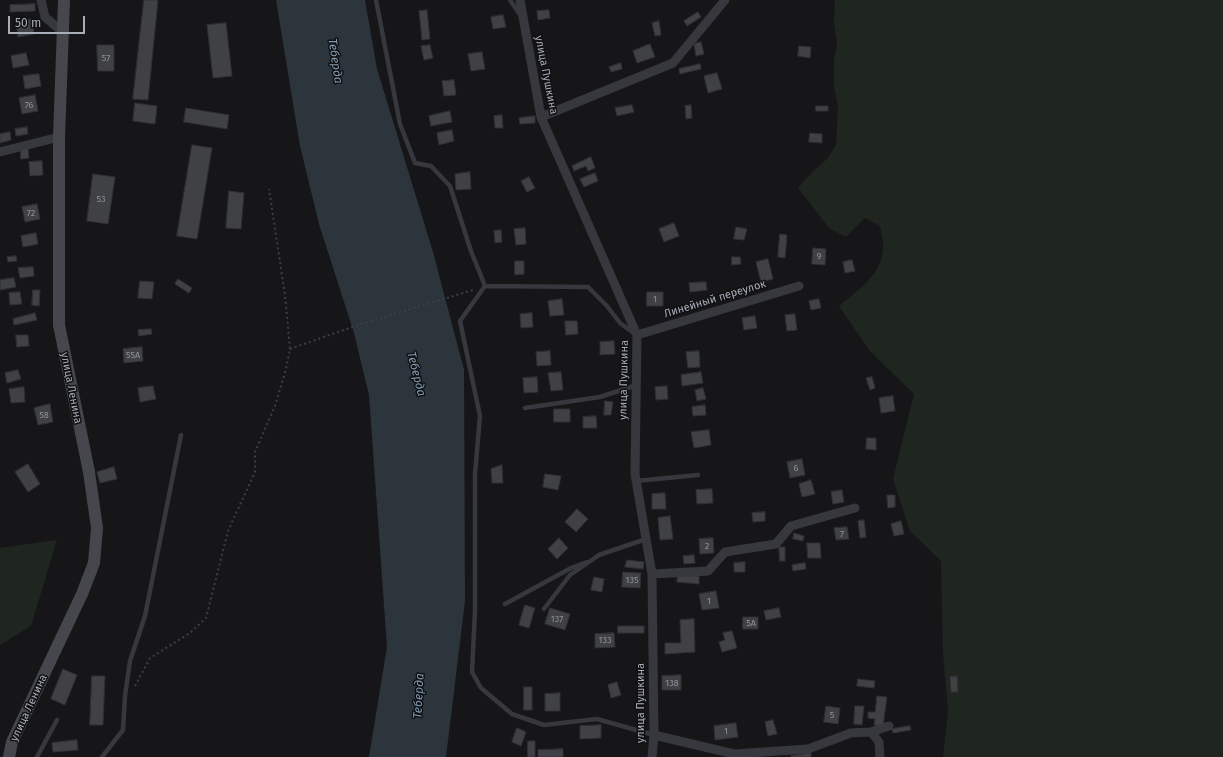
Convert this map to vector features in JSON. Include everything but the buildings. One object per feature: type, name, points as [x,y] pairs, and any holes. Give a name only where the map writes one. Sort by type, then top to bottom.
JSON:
[{"type":"main road","name":"улица Ленина","points":[[8,757],[12,742],[82,594],[94,563],[97,528],[88,472],[59,324],[59,137],[64,33],[64,0]]},
{"type":"street","points":[[41,0],[45,17],[64,33]]},
{"type":"street","name":"улица Пушкина","points":[[520,0],[541,117],[637,336],[635,474],[652,574],[654,735],[652,757]]},
{"type":"street","points":[[541,117],[673,63],[725,0]]},
{"type":"street","points":[[0,152],[59,137]]},
{"type":"street","name":"Линейный переулок","points":[[637,336],[799,286]]},
{"type":"street","points":[[652,574],[708,571],[725,552],[776,544],[791,526],[855,508]]},
{"type":"street","points":[[654,735],[734,754],[808,749],[851,733],[872,732],[889,726]]},
{"type":"street","points":[[872,732],[879,742],[880,757]]},
{"type":"lane","points":[[376,0],[400,124],[415,163],[431,166],[450,186],[470,251],[485,286]]},
{"type":"lane","points":[[510,0],[524,21]]},
{"type":"lane","points":[[485,286],[588,287],[607,306],[620,323],[637,336]]},
{"type":"lane","points":[[485,286],[460,321],[480,416],[476,474],[475,611],[472,672],[480,688],[512,714],[537,723],[544,725],[597,719],[654,735]]},
{"type":"lane","points":[[525,408],[600,397],[636,385]]},
{"type":"lane","points":[[102,757],[123,730],[130,661],[145,616],[181,435]]},
{"type":"lane","points":[[636,481],[698,475]]},
{"type":"lane","points":[[544,609],[570,575],[599,555],[646,539]]},
{"type":"lane","points":[[505,604],[571,568],[592,560]]},
{"type":"lane","points":[[37,757],[57,720]]},
{"type":"path","points":[[125,704],[150,658],[190,633],[206,618],[228,531],[256,472],[255,452],[274,406],[286,369],[290,349],[285,295],[269,189]]},
{"type":"path","points":[[290,349],[485,286]]},
{"type":"shaded area","points":[[835,0],[1223,0],[1223,757],[943,757],[948,711],[943,653],[941,561],[910,531],[893,479],[914,394],[869,350],[839,306],[867,282],[878,267],[883,245],[880,226],[865,218],[846,237],[829,228],[798,188],[812,172],[827,159],[836,145],[838,106],[834,86],[834,61],[837,42],[834,23]]},
{"type":"shaded area","points":[[57,540],[31,626],[0,645],[0,548]]},
{"type":"water","name":"Теберда","points":[[276,0],[365,0],[377,69],[433,252],[464,370],[465,601],[446,757],[369,757],[387,647],[369,395],[354,333],[319,224],[300,146]]}]
